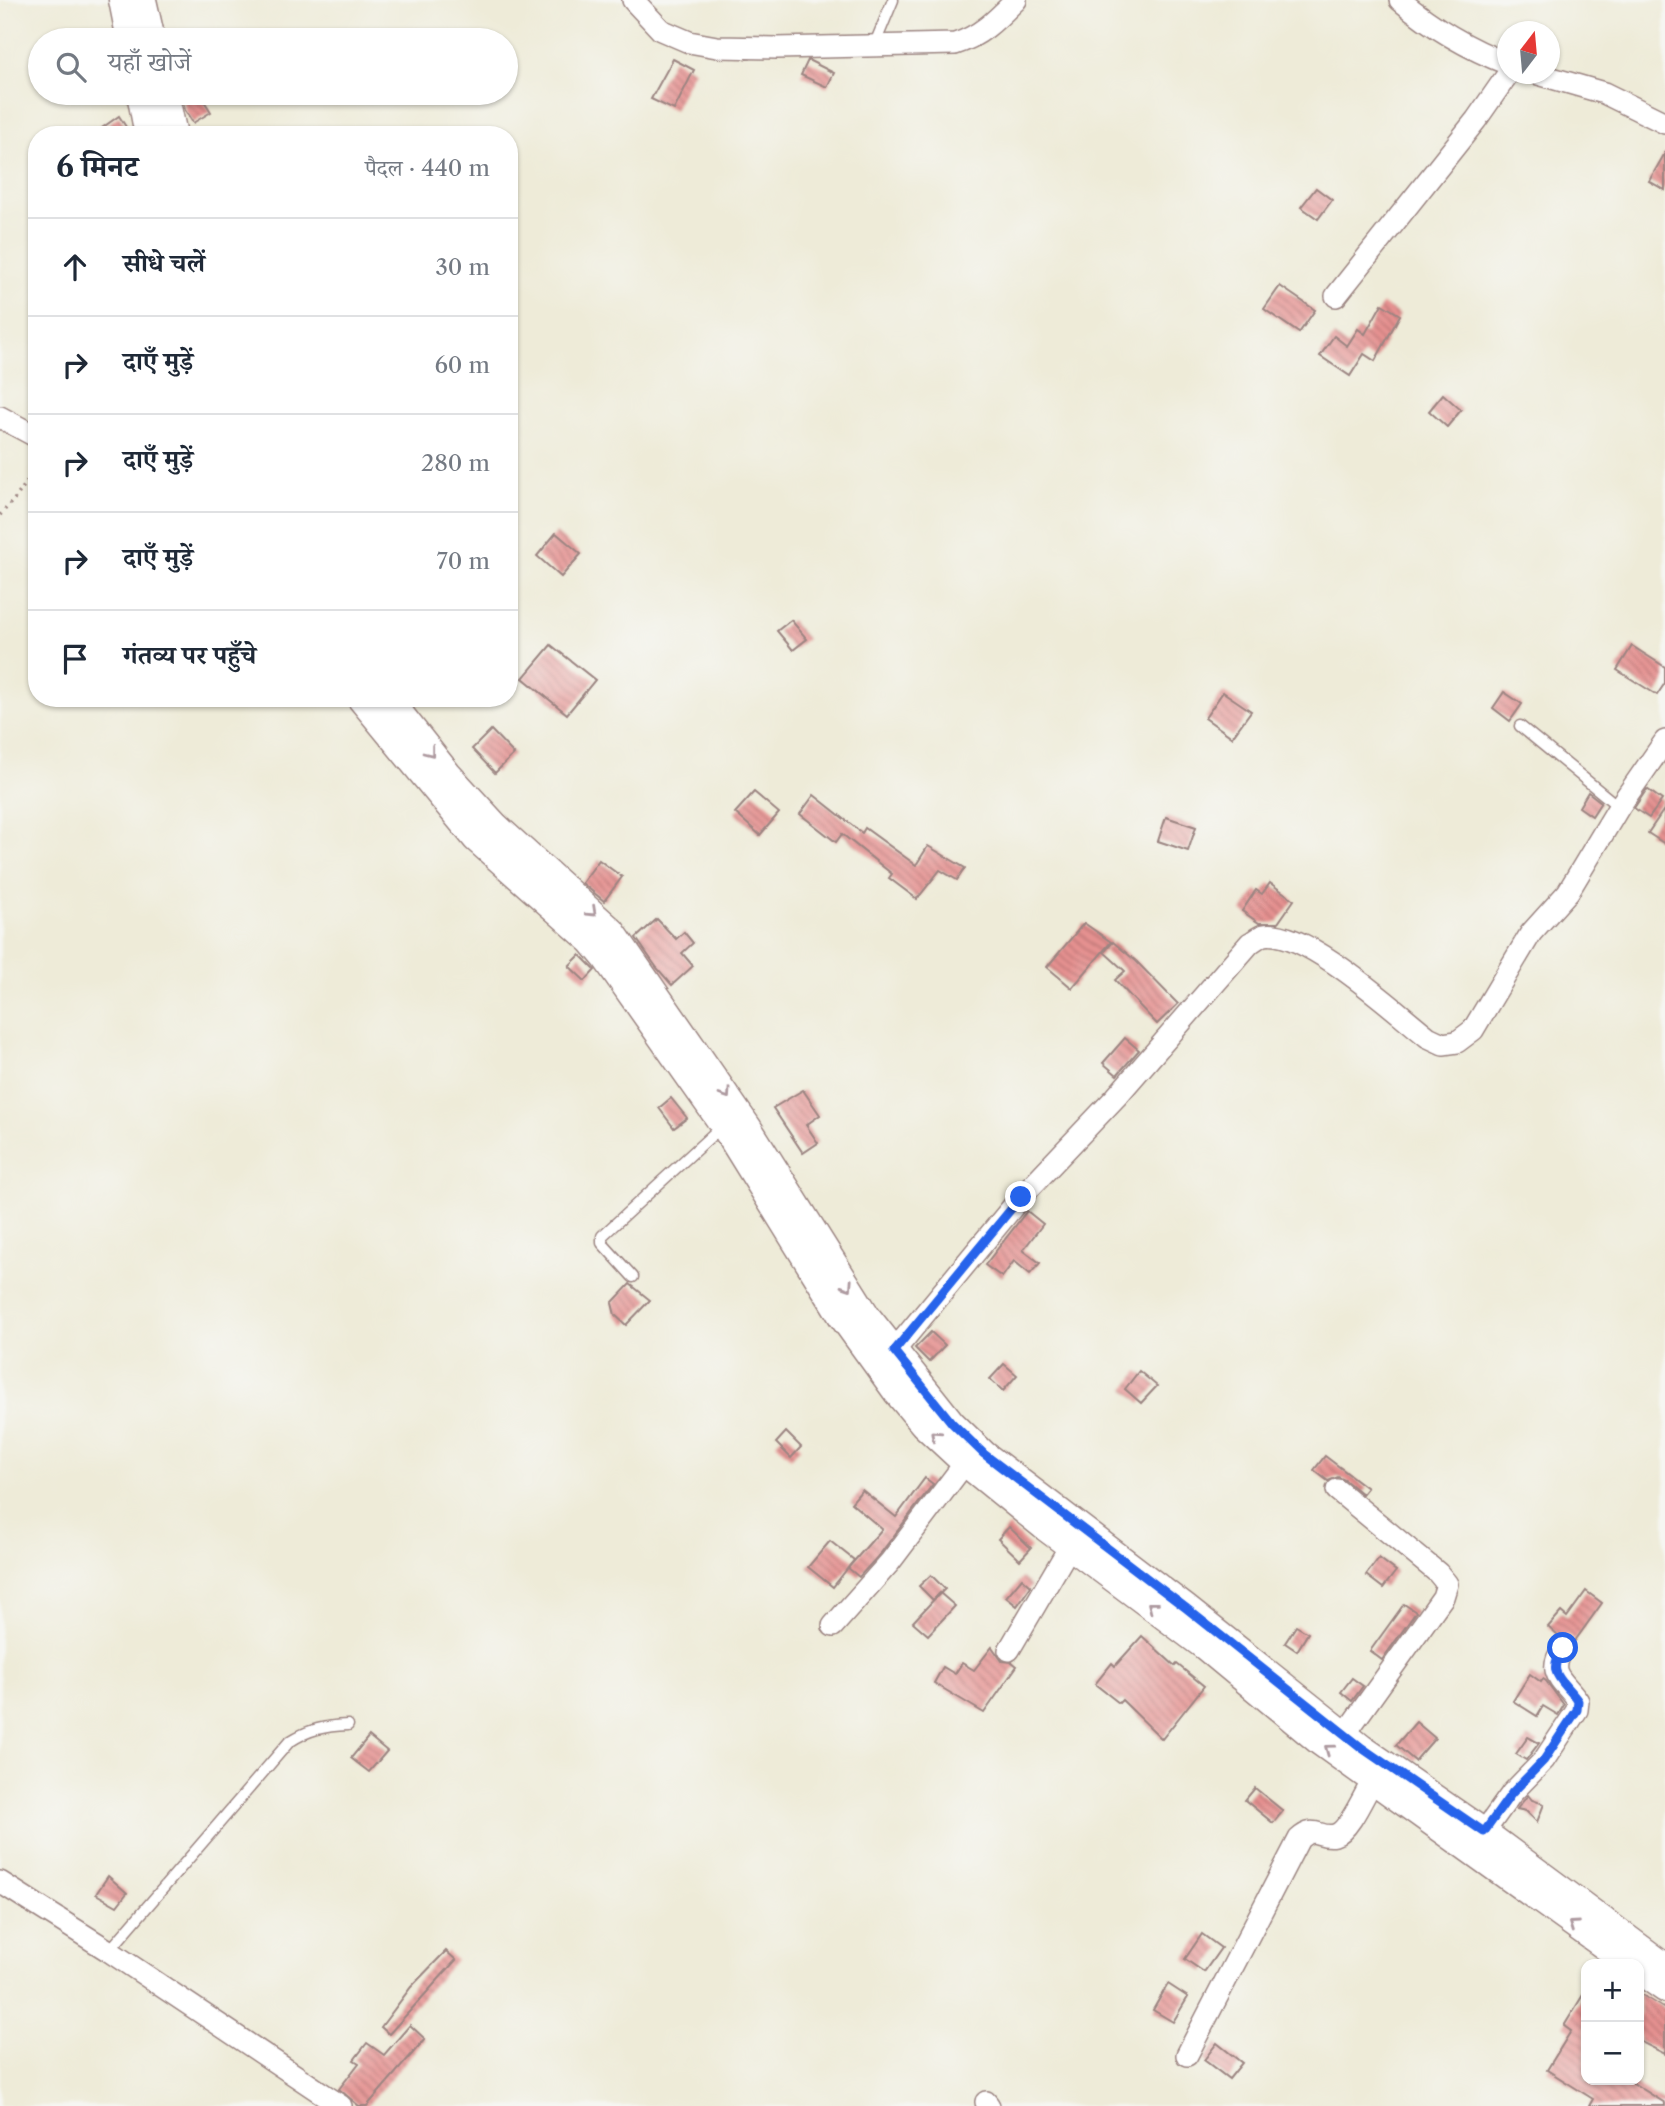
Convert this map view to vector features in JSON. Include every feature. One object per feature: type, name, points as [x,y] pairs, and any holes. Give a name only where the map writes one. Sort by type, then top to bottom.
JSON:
[{"type":"street","points":[[122,0],[128,28]]},
{"type":"street","points":[[143,0],[149,28]]},
{"type":"street","points":[[633,0],[660,30],[689,42],[717,47],[777,48],[955,44],[973,38],[991,25],[1016,0]]},
{"type":"street","points":[[1401,0],[1435,28],[1497,59]]},
{"type":"street","points":[[1560,80],[1604,93],[1665,123]]},
{"type":"street","points":[[1336,296],[1476,120],[1501,84]]},
{"type":"street","points":[[142,105],[146,126]]},
{"type":"street","points":[[168,105],[172,126]]},
{"type":"street","points":[[0,417],[28,431]]},
{"type":"street","points":[[366,707],[476,839],[598,950],[723,1125],[860,1343],[923,1424],[965,1463],[1070,1546],[1195,1639],[1321,1743],[1622,1959]]},
{"type":"street","points":[[395,707],[448,774],[496,826],[612,931],[748,1127],[867,1316],[952,1423],[984,1454],[1186,1608],[1345,1734],[1484,1832],[1665,1966]]},
{"type":"street","points":[[894,1351],[1021,1197],[1135,1076],[1250,943],[1263,935],[1295,940],[1306,945],[1428,1037],[1443,1044],[1457,1042],[1473,1030],[1531,933],[1568,892],[1619,807],[1665,741]]},
{"type":"street","points":[[833,1626],[890,1562],[965,1463]]},
{"type":"street","points":[[1337,1490],[1438,1573],[1447,1584],[1443,1597],[1345,1734]]},
{"type":"street","points":[[1009,1650],[1070,1546]]},
{"type":"street","points":[[1484,1832],[1512,1793],[1544,1760],[1577,1710],[1578,1701],[1556,1675],[1554,1665],[1563,1648]]},
{"type":"street","points":[[1187,2055],[1299,1839],[1306,1833],[1315,1831],[1338,1834],[1345,1828],[1373,1780]]},
{"type":"street","points":[[0,1882],[109,1951],[341,2106]]},
{"type":"street","points":[[1644,1974],[1665,1989]]},
{"type":"lane","points":[[874,46],[893,0]]},
{"type":"lane","points":[[1520,726],[1619,807]]},
{"type":"lane","points":[[633,1277],[608,1253],[602,1243],[602,1236],[723,1125]]},
{"type":"lane","points":[[109,1951],[289,1742],[308,1730],[348,1725]]},
{"type":"path","points":[[0,515],[28,480]]},
{"type":"building","points":[[673,59],[694,70],[674,110],[651,99]]},
{"type":"building","points":[[808,60],[834,73],[827,87],[801,75]]},
{"type":"building","points":[[184,105],[207,105],[211,112],[193,123]]},
{"type":"building","points":[[119,116],[125,126],[105,126]]},
{"type":"building","points":[[1665,153],[1665,190],[1649,181]]},
{"type":"building","points":[[1316,188],[1332,200],[1318,219],[1301,207]]},
{"type":"building","points":[[1280,286],[1315,310],[1299,333],[1264,309]]},
{"type":"building","points":[[1382,304],[1400,315],[1375,361],[1364,354],[1350,376],[1320,356],[1334,336],[1347,346],[1358,329],[1365,334]]},
{"type":"building","points":[[1443,394],[1461,410],[1447,427],[1429,411]]},
{"type":"building","points":[[556,533],[581,554],[561,577],[537,556]]},
{"type":"building","points":[[791,620],[807,639],[793,650],[777,631]]},
{"type":"building","points":[[551,645],[595,680],[567,714],[523,678]]},
{"type":"building","points":[[1632,646],[1665,667],[1665,683],[1657,695],[1617,670]]},
{"type":"building","points":[[1223,692],[1251,711],[1232,737],[1205,718]]},
{"type":"building","points":[[1504,692],[1522,704],[1510,721],[1493,708]]},
{"type":"building","points":[[491,730],[514,754],[495,773],[472,749]]},
{"type":"building","points":[[1647,789],[1662,800],[1649,818],[1634,808]]},
{"type":"building","points":[[754,792],[779,813],[760,835],[735,813]]},
{"type":"building","points":[[1588,792],[1601,802],[1592,816],[1579,807]]},
{"type":"building","points":[[814,795],[862,833],[865,828],[916,865],[928,846],[965,868],[957,880],[940,870],[917,899],[889,878],[892,874],[842,834],[836,842],[800,814]]},
{"type":"building","points":[[1665,808],[1665,844],[1648,833]]},
{"type":"building","points":[[1166,817],[1196,827],[1188,851],[1158,841]]},
{"type":"building","points":[[599,860],[622,877],[604,901],[582,883]]},
{"type":"building","points":[[1270,883],[1294,900],[1278,923],[1259,923],[1242,911],[1256,890],[1262,894]]},
{"type":"building","points":[[657,919],[676,939],[684,932],[693,943],[682,953],[693,966],[672,985],[636,938]]},
{"type":"building","points":[[1084,923],[1111,942],[1072,988],[1047,967]]},
{"type":"building","points":[[1113,942],[1136,961],[1178,1004],[1157,1024],[1115,980],[1125,971],[1104,952]]},
{"type":"building","points":[[580,955],[595,970],[585,981],[569,966]]},
{"type":"building","points":[[1125,1038],[1139,1050],[1117,1075],[1103,1063]]},
{"type":"building","points":[[803,1090],[820,1115],[806,1125],[818,1143],[803,1153],[773,1108]]},
{"type":"building","points":[[671,1098],[687,1118],[674,1128],[659,1108]]},
{"type":"building","points":[[1027,1211],[1043,1224],[1023,1250],[1040,1263],[1030,1274],[1014,1261],[1002,1277],[985,1265]]},
{"type":"building","points":[[630,1284],[650,1300],[626,1325],[615,1315],[612,1303]]},
{"type":"building","points":[[931,1332],[945,1345],[929,1362],[915,1348]]},
{"type":"building","points":[[1004,1364],[1017,1375],[1003,1391],[990,1379]]},
{"type":"building","points":[[1139,1371],[1157,1386],[1141,1403],[1125,1389]]},
{"type":"building","points":[[786,1432],[801,1447],[791,1458],[776,1443]]},
{"type":"building","points":[[1325,1456],[1367,1488],[1362,1494],[1345,1480],[1338,1477],[1328,1481],[1314,1470]]},
{"type":"building","points":[[925,1478],[933,1484],[880,1554],[859,1577],[848,1568],[882,1529],[851,1503],[862,1490],[896,1517]]},
{"type":"building","points":[[1009,1527],[1031,1548],[1020,1560],[998,1539]]},
{"type":"building","points":[[830,1541],[854,1560],[833,1587],[808,1567]]},
{"type":"building","points":[[1379,1558],[1396,1571],[1383,1588],[1366,1575]]},
{"type":"building","points":[[931,1575],[945,1589],[933,1600],[919,1586]]},
{"type":"building","points":[[1022,1578],[1031,1586],[1017,1606],[1006,1597]]},
{"type":"building","points":[[1586,1591],[1602,1603],[1574,1642],[1569,1636],[1558,1636],[1548,1627],[1561,1612],[1567,1617]]},
{"type":"building","points":[[940,1593],[955,1606],[928,1635],[913,1622]]},
{"type":"building","points":[[1404,1604],[1416,1612],[1382,1660],[1370,1651]]},
{"type":"building","points":[[1296,1626],[1308,1633],[1297,1651],[1285,1643]]},
{"type":"building","points":[[1142,1636],[1175,1666],[1177,1664],[1204,1686],[1162,1739],[1122,1700],[1119,1703],[1095,1684],[1112,1663],[1115,1666]]},
{"type":"building","points":[[992,1647],[1002,1661],[1012,1662],[1017,1666],[984,1713],[934,1683],[943,1667],[955,1674],[962,1663],[974,1670]]},
{"type":"building","points":[[1530,1674],[1541,1682],[1543,1679],[1546,1681],[1564,1705],[1558,1715],[1543,1706],[1537,1716],[1513,1701]]},
{"type":"building","points":[[1352,1678],[1363,1686],[1352,1701],[1341,1692]]},
{"type":"building","points":[[1416,1722],[1435,1738],[1415,1761],[1396,1745]]},
{"type":"building","points":[[369,1736],[387,1751],[369,1772],[351,1758]]},
{"type":"building","points":[[1528,1737],[1539,1743],[1526,1760],[1516,1754]]},
{"type":"building","points":[[1255,1788],[1283,1811],[1273,1823],[1245,1800]]},
{"type":"building","points":[[1528,1795],[1532,1800],[1544,1804],[1537,1822],[1526,1811],[1517,1809]]},
{"type":"building","points":[[108,1876],[127,1893],[117,1906],[96,1894]]},
{"type":"building","points":[[1202,1934],[1221,1948],[1204,1972],[1185,1959]]},
{"type":"building","points":[[446,1951],[456,1960],[389,2034],[381,2027],[411,1987]]},
{"type":"building","points":[[1168,1984],[1188,1997],[1173,2022],[1153,2010]]},
{"type":"building","points":[[1644,1996],[1665,2009],[1665,2054],[1644,2044]]},
{"type":"building","points":[[1581,1998],[1581,2085],[1636,2085],[1665,2103],[1665,2106],[1589,2106],[1593,2099],[1547,2070],[1571,2031],[1564,2026]]},
{"type":"building","points":[[410,2025],[425,2039],[367,2106],[359,2106],[339,2089],[359,2063],[354,2060],[367,2043],[384,2055]]},
{"type":"building","points":[[1217,2043],[1242,2063],[1229,2079],[1204,2060]]},
{"type":"route","points":[[1021,1197],[894,1351],[952,1423],[984,1454],[1186,1608],[1362,1748],[1484,1832],[1512,1793],[1544,1760],[1577,1710],[1578,1701],[1556,1675],[1554,1665],[1563,1648]]}]
